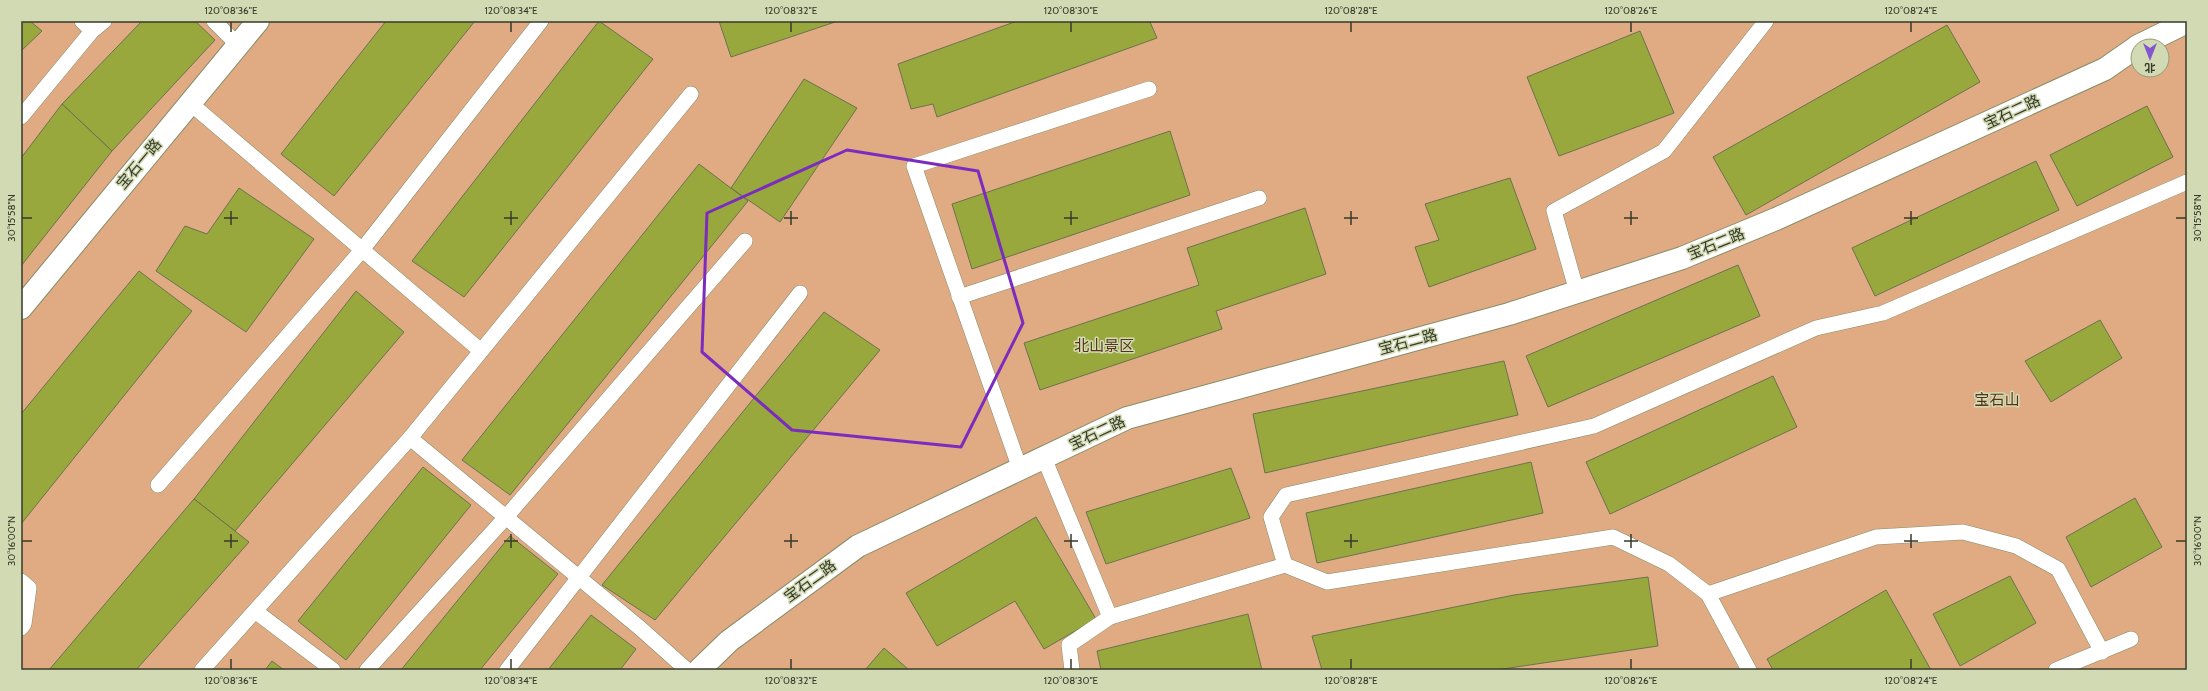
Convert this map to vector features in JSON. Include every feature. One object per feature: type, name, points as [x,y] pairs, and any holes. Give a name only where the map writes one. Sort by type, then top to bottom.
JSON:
[{"type":"street","name":"宝石一路","points":[[22,304],[258,21]]},
{"type":"street","name":"宝石二路","points":[[2154,38],[2187,22]]},
{"type":"street","name":"宝石二路","points":[[699,670],[729,640],[858,546],[1127,418],[1509,314],[1682,258],[1776,220],[2105,69],[2130,52]]},
{"type":"lane","points":[[21,117],[87,26],[104,21]]},
{"type":"lane","points":[[214,21],[238,45]]},
{"type":"lane","points":[[158,486],[362,250],[541,21]]},
{"type":"lane","points":[[1577,292],[1554,211],[1664,151],[1766,21]]},
{"type":"lane","points":[[1020,469],[914,166],[1148,89]]},
{"type":"lane","points":[[202,670],[410,438],[691,94]]},
{"type":"lane","points":[[190,103],[481,351]]},
{"type":"lane","points":[[1285,565],[1272,517],[1286,495],[1594,426],[1816,328],[1883,313],[2187,182]]},
{"type":"lane","points":[[960,297],[1259,198]]},
{"type":"lane","points":[[367,670],[506,517],[745,241]]},
{"type":"lane","points":[[507,670],[578,576],[800,293]]},
{"type":"lane","points":[[410,438],[578,576],[687,670]]},
{"type":"lane","points":[[1044,458],[1110,617]]},
{"type":"lane","points":[[1708,594],[1876,537],[1963,532],[2016,546],[2058,568],[2102,652]]},
{"type":"lane","points":[[1072,670],[1069,645],[1110,617],[1285,565],[1327,582],[1613,537],[1669,564],[1708,594],[1748,670]]},
{"type":"lane","points":[[21,581],[29,588],[24,624],[21,628]]},
{"type":"lane","points":[[255,611],[333,670]]},
{"type":"lane","points":[[2056,670],[2131,639]]},
{"type":"highlighted area","points":[[847,150],[978,171],[1023,323],[961,447],[792,430],[702,352],[707,213]]},
{"type":"green space","name":"北山景区","points":[[21,21],[2187,21],[2187,670],[21,670]]},
{"type":"building","points":[[21,21],[30,21],[42,31],[21,51]]},
{"type":"building","points":[[142,21],[195,21],[215,40],[112,151],[62,104]]},
{"type":"building","points":[[386,21],[475,21],[334,196],[281,154]]},
{"type":"building","points":[[599,21],[653,59],[464,297],[412,261]]},
{"type":"building","points":[[719,21],[838,21],[731,57]]},
{"type":"building","points":[[1017,21],[1152,21],[1150,22],[1157,38],[937,117],[933,104],[911,109],[898,64]]},
{"type":"building","points":[[1947,25],[1980,82],[1746,215],[1713,157]]},
{"type":"building","points":[[1640,31],[1674,113],[1559,156],[1527,77]]},
{"type":"building","points":[[804,79],[857,108],[780,222],[731,188]]},
{"type":"building","points":[[62,104],[112,151],[21,266],[21,158]]},
{"type":"building","points":[[2147,106],[2173,157],[2077,206],[2050,155]]},
{"type":"building","points":[[1170,131],[1190,195],[972,269],[952,204]]},
{"type":"building","points":[[2036,161],[2059,210],[1875,296],[1852,248]]},
{"type":"building","points":[[699,164],[748,201],[510,495],[462,460]]},
{"type":"building","points":[[1510,178],[1536,249],[1429,287],[1415,247],[1439,240],[1425,204]]},
{"type":"building","points":[[239,188],[314,239],[246,332],[156,271],[185,226],[207,234]]},
{"type":"building","points":[[1305,208],[1326,274],[1216,311],[1222,329],[1040,390],[1024,343],[1199,285],[1187,248]]},
{"type":"building","points":[[1738,265],[1760,316],[1548,407],[1526,356]]},
{"type":"building","points":[[139,271],[192,311],[21,524],[21,414]]},
{"type":"building","points":[[356,291],[404,332],[235,531],[194,499]]},
{"type":"building","points":[[824,312],[880,350],[655,620],[602,585]]},
{"type":"building","points":[[2100,320],[2122,358],[2051,402],[2025,361]]},
{"type":"building","points":[[1504,361],[1518,415],[1265,473],[1253,414]]},
{"type":"building","points":[[1773,376],[1797,427],[1610,514],[1586,462]]},
{"type":"building","points":[[1531,462],[1543,513],[1317,563],[1306,513]]},
{"type":"building","points":[[423,467],[471,505],[346,660],[298,621]]},
{"type":"building","points":[[1231,468],[1250,518],[1106,564],[1086,512]]},
{"type":"building","points":[[2135,498],[2162,547],[2091,587],[2066,537]]},
{"type":"building","points":[[194,499],[249,542],[136,670],[49,670]]},
{"type":"building","points":[[1036,517],[1096,619],[1044,649],[1015,601],[937,646],[906,593]]},
{"type":"building","points":[[510,536],[558,574],[480,670],[401,670]]},
{"type":"building","points":[[2010,576],[2036,623],[1960,666],[1933,614]]},
{"type":"building","points":[[1648,577],[1658,646],[1496,670],[1322,670],[1312,636],[1514,595]]},
{"type":"building","points":[[1886,590],[1931,670],[1773,670],[1767,659]]},
{"type":"building","points":[[1248,614],[1262,670],[1101,670],[1097,651]]},
{"type":"building","points":[[591,615],[636,649],[620,670],[548,670]]},
{"type":"building","points":[[884,648],[909,670],[865,670]]},
{"type":"building","points":[[272,661],[284,670],[265,670]]},
{"type":"park label","name":"宝石山","points":[[1997,400]]}]
